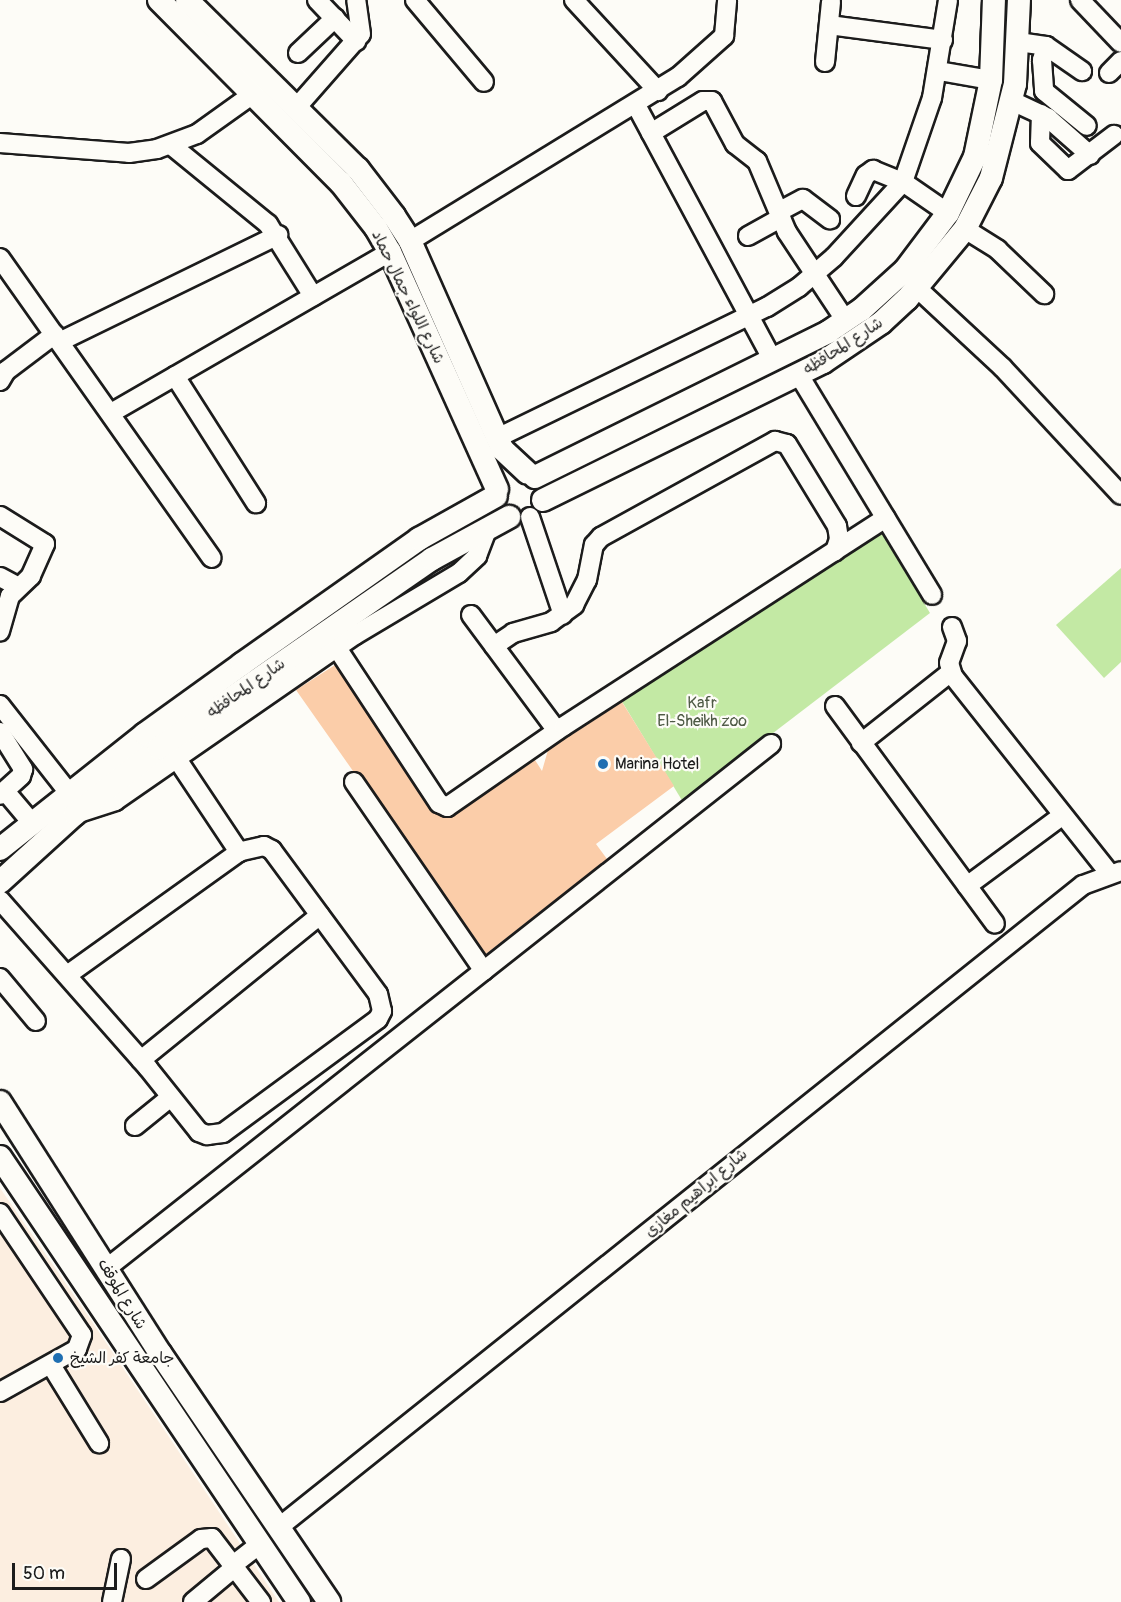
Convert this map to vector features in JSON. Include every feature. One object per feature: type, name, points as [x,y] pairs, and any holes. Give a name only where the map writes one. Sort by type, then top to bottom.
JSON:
[{"type":"main road","name":"شارع المحافظه","points":[[531,475],[772,360],[846,321],[905,270],[948,213],[975,157],[991,80],[994,0]]},
{"type":"main road","name":"شارع المحافظه","points":[[0,849],[32,823],[72,804],[222,716],[339,639],[432,559],[488,527],[527,511],[799,375],[853,344],[917,288],[965,229],[991,178],[1012,101],[1018,42],[1019,0]]},
{"type":"main road","name":"شارع اللواء جمال حماد","points":[[173,2],[253,94],[400,246]]},
{"type":"main road","name":"شارع اللواء جمال حماد","points":[[173,2],[296,108],[358,169],[400,246],[463,387],[497,493]]},
{"type":"main road","name":"شارع اللواء جمال حماد","points":[[463,387],[509,458],[531,475]]},
{"type":"main road","points":[[531,475],[542,487],[527,511],[502,511],[497,493],[505,477],[531,475]]},
{"type":"main road","name":"شارع المحافظه","points":[[1,884],[72,804],[145,734],[410,546],[497,493]]},
{"type":"main road","name":"شارع الموقف","points":[[0,1102],[159,1353],[329,1602]]},
{"type":"main road","name":"شارع الموقف","points":[[0,1157],[299,1602]]},
{"type":"main road","points":[[141,1367],[159,1353]]},
{"type":"street","points":[[317,0],[356,41]]},
{"type":"street","points":[[296,108],[356,41],[361,29],[356,0]]},
{"type":"street","points":[[415,0],[484,82]]},
{"type":"street","points":[[574,0],[658,91]]},
{"type":"street","points":[[111,413],[400,246],[658,91],[720,43],[727,28],[727,0]]},
{"type":"street","points":[[497,438],[750,315],[814,275],[870,221],[903,182],[924,126],[939,71],[948,0]]},
{"type":"street","points":[[1080,0],[1121,43]]},
{"type":"street","points":[[825,62],[831,2]]},
{"type":"street","points":[[298,53],[335,18]]},
{"type":"street","points":[[829,25],[943,40]]},
{"type":"street","points":[[1018,42],[1046,46],[1082,71]]},
{"type":"street","points":[[1046,46],[1042,60],[1044,91],[1087,126]]},
{"type":"street","points":[[939,71],[991,80]]},
{"type":"street","points":[[0,143],[129,153],[171,146],[209,127],[253,94]]},
{"type":"street","points":[[651,133],[703,101],[712,101],[735,144],[757,161],[781,214],[814,275],[846,321]]},
{"type":"street","points":[[1012,101],[1041,114],[1090,155]]},
{"type":"street","points":[[636,105],[772,360]]},
{"type":"street","points":[[1041,114],[1040,143],[1066,169],[1073,169],[1114,135]]},
{"type":"street","points":[[171,146],[247,204],[278,235],[313,296]]},
{"type":"street","points":[[856,196],[866,175],[873,170],[903,182],[948,213]]},
{"type":"street","points":[[748,236],[803,199],[830,219]]},
{"type":"street","points":[[965,229],[998,250],[1044,294]]},
{"type":"street","points":[[0,381],[6,371],[58,338],[278,235]]},
{"type":"street","points":[[0,258],[212,558]]},
{"type":"street","points":[[917,288],[1003,368],[1121,495]]},
{"type":"street","points":[[799,375],[932,595]]},
{"type":"street","points":[[175,376],[256,503]]},
{"type":"street","points":[[494,646],[513,633],[563,615],[582,593],[592,551],[601,537],[775,441],[790,447],[837,526],[839,539],[835,551]]},
{"type":"street","points":[[527,511],[563,615]]},
{"type":"street","points":[[0,516],[45,544],[31,576],[17,586],[10,596],[0,633]]},
{"type":"street","points":[[339,639],[444,807],[886,518]]},
{"type":"street","points":[[0,577],[17,586]]},
{"type":"street","points":[[471,615],[557,731]]},
{"type":"street","points":[[952,627],[957,641],[950,658],[951,672],[1063,815],[1115,872]]},
{"type":"street","points":[[861,742],[951,672]]},
{"type":"street","points":[[0,705],[72,804],[115,801],[177,759],[222,716]]},
{"type":"street","points":[[835,706],[995,924]]},
{"type":"street","points":[[0,732],[23,769],[2,793],[32,823]]},
{"type":"street","points":[[107,1268],[771,744]]},
{"type":"street","points":[[177,759],[239,852]]},
{"type":"street","points":[[354,782],[484,971]]},
{"type":"street","points":[[967,886],[1063,815]]},
{"type":"street","points":[[1,884],[67,975],[141,1060],[199,1132],[223,1134],[378,1018],[382,1011],[378,994],[272,850],[255,846],[239,852],[67,975]]},
{"type":"street","name":"شارع ابراهيم مغازى","points":[[278,1528],[1083,885],[1115,872]]},
{"type":"street","points":[[141,1060],[320,915]]},
{"type":"street","points":[[0,978],[36,1021]]},
{"type":"street","points":[[135,1126],[171,1097]]},
{"type":"street","points":[[0,1213],[80,1328],[82,1335],[77,1349],[0,1392]]},
{"type":"street","points":[[51,1365],[99,1443]]},
{"type":"street","points":[[146,1580],[207,1538],[218,1542],[261,1602]]},
{"type":"street","points":[[193,1602],[260,1544]]},
{"type":"street","points":[[112,1602],[121,1559]]},
{"type":"shaded area","name":"جامعة كفر الشيخ","points":[[0,1188],[89,1317],[279,1602],[0,1602]]},
{"type":"green space","name":"Kafr El-Sheikh zoo","points":[[878,527],[930,613],[683,802],[618,695]]},
{"type":"green space","points":[[1121,568],[1121,662],[1104,678],[1056,625]]},
{"type":"building","points":[[335,665],[430,809],[442,817],[453,816],[535,760],[542,771],[548,750],[622,702],[674,786],[596,844],[607,859],[486,954],[363,776],[353,771],[296,690]]},
{"type":"place","name":"Marina Hotel","points":[[603,764]]},
{"type":"place","name":"جامعة كفر الشيخ","points":[[58,1358]]}]
